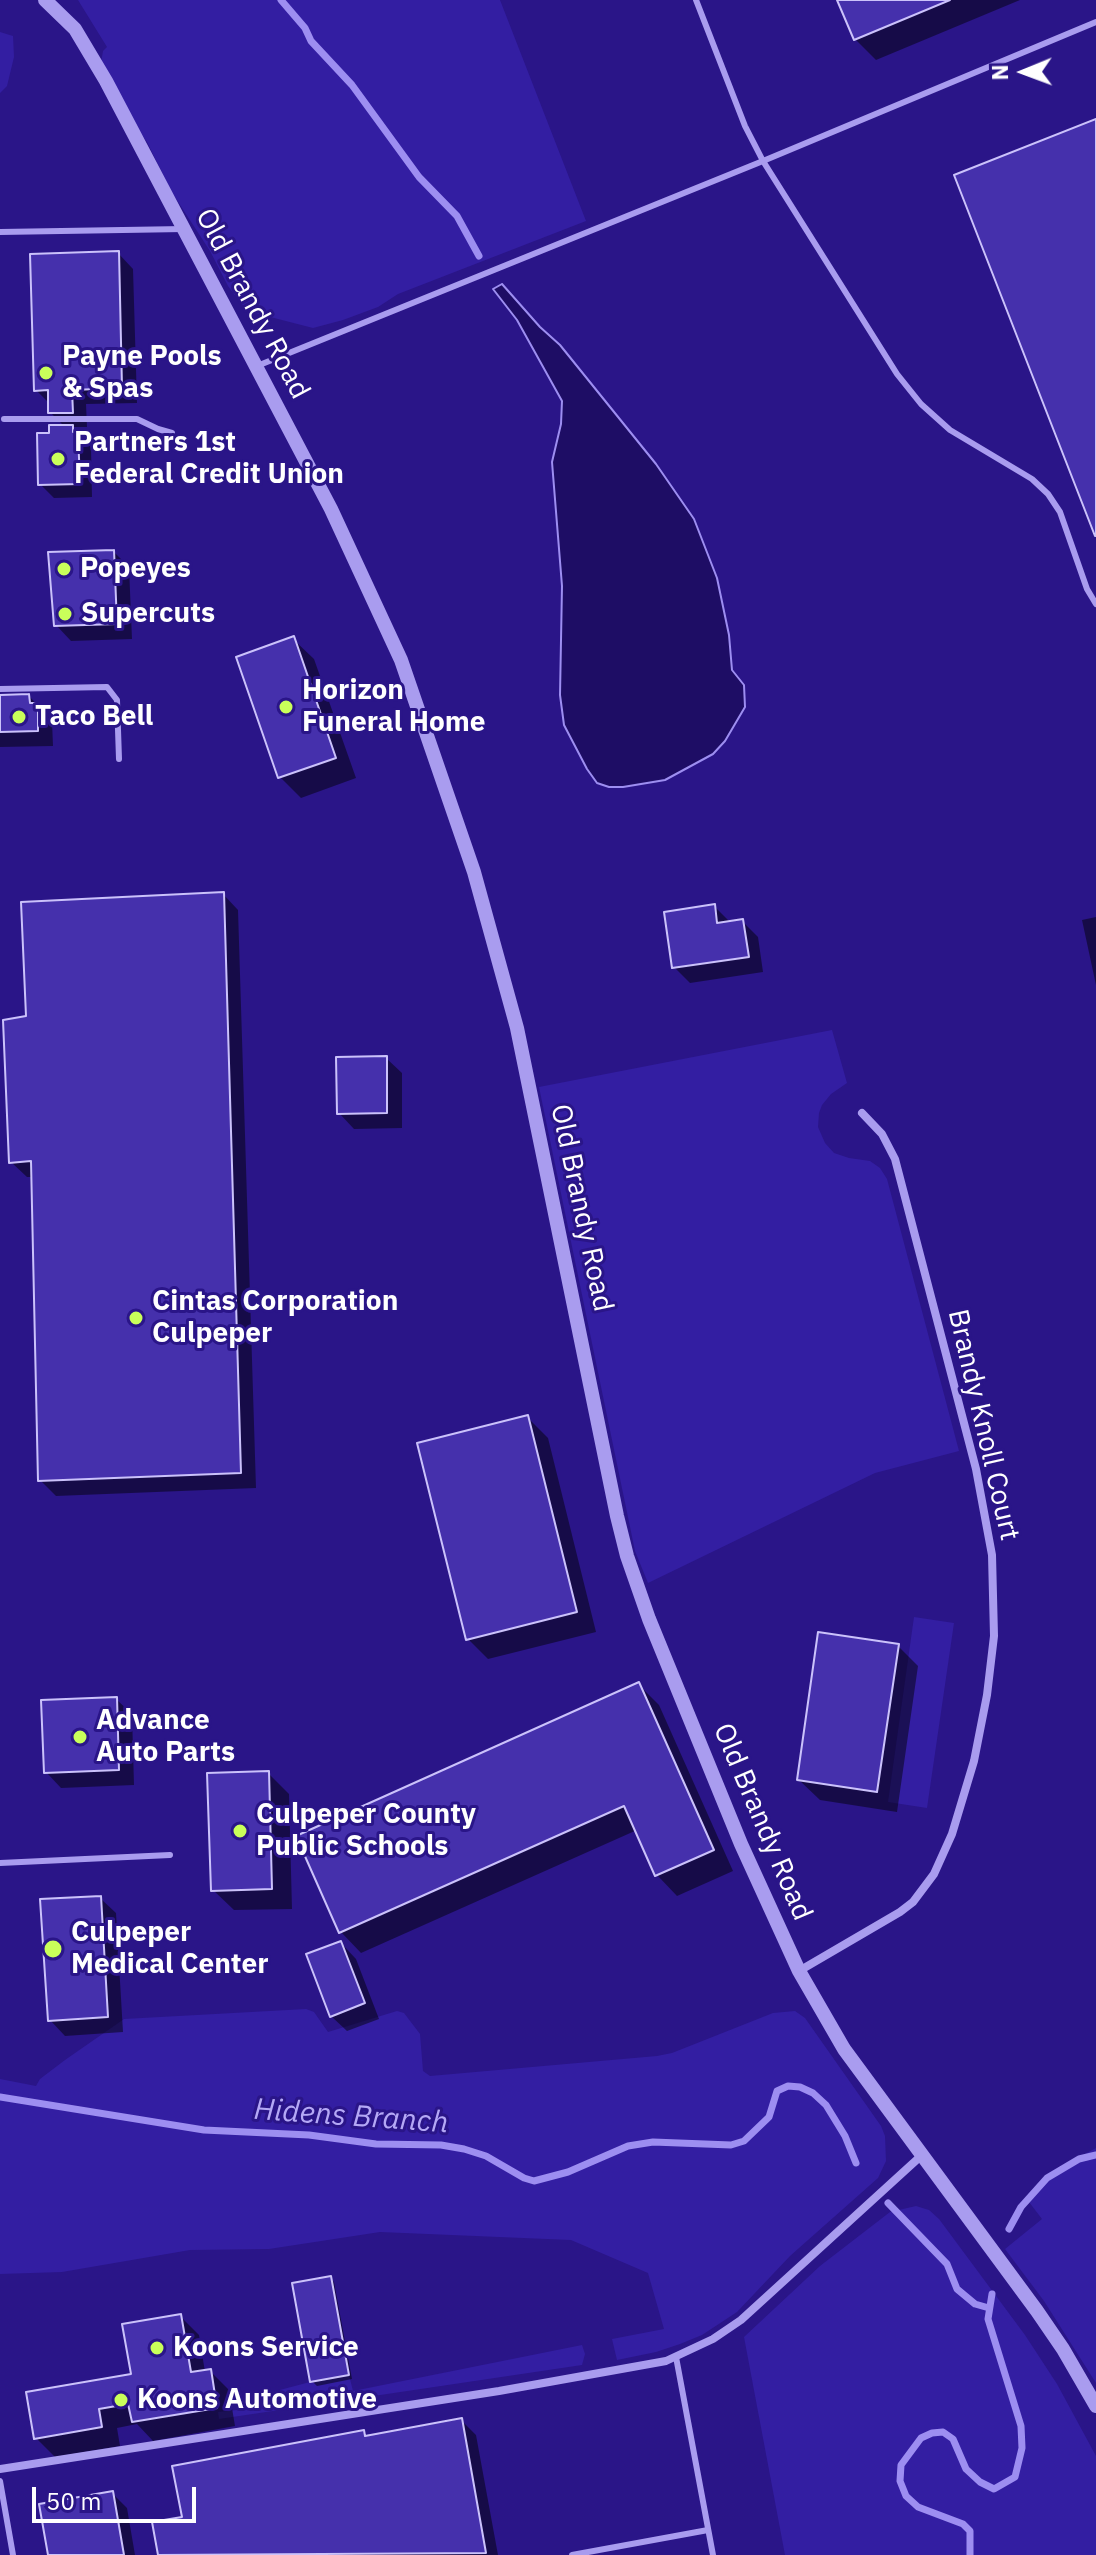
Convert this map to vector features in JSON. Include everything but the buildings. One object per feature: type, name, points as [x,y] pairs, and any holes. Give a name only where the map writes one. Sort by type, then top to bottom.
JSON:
[{"type":"street","name":"Old Brandy Road","points":[[45,0],[75,29],[106,81],[257,366],[368,585],[401,660],[498,950],[517,1028],[617,1516],[636,1587],[741,1844],[799,1971],[844,2049],[1037,2311],[1096,2406]]},
{"type":"street","name":"Brandy Knoll Court","points":[[799,1971],[900,1912],[913,1902],[934,1874],[952,1834],[974,1761],[987,1695],[994,1636],[992,1555],[976,1469],[895,1159],[882,1134],[862,1113]]},
{"type":"street","points":[[0,2469],[499,2391],[654,2364],[676,2357],[713,2339],[741,2320],[922,2155]]},
{"type":"lane","points":[[696,0],[745,126],[763,161],[897,374],[921,404],[950,430],[1032,479],[1048,494],[1060,512],[1087,589],[1096,604]]},
{"type":"lane","points":[[257,366],[1096,22]]},
{"type":"lane","points":[[0,232],[185,229]]},
{"type":"lane","points":[[4,419],[137,419],[172,433]]},
{"type":"lane","points":[[0,689],[107,687],[117,700],[119,759]]},
{"type":"lane","points":[[0,1863],[170,1855]]},
{"type":"lane","points":[[676,2357],[713,2555]]},
{"type":"lane","points":[[0,2481],[13,2555]]},
{"type":"lane","points":[[572,2555],[708,2530]]},
{"type":"shaded area","points":[[78,0],[500,0],[586,221],[398,294],[378,307],[313,328],[247,311],[228,286],[210,251],[171,191],[147,142],[129,118],[101,63],[107,47]]},
{"type":"shaded area","points":[[0,32],[13,36],[14,57],[7,86],[0,93]]},
{"type":"shaded area","points":[[502,284],[560,345],[656,464],[694,519],[717,578],[729,635],[732,670],[744,685],[745,707],[725,741],[713,754],[665,780],[623,787],[597,783],[564,725],[560,695],[562,586],[552,462],[561,424],[562,401],[517,320],[493,289]]},
{"type":"shaded area","points":[[832,1030],[847,1083],[822,1105],[818,1127],[825,1143],[834,1153],[870,1161],[880,1168],[887,1179],[959,1451],[875,1473],[648,1583],[635,1551],[539,1087]]},
{"type":"shaded area","points":[[914,1617],[954,1623],[927,1808],[888,1802]]},
{"type":"shaded area","points":[[306,2009],[314,2012],[328,2032],[397,2011],[404,2013],[420,2034],[423,2071],[430,2076],[657,2056],[672,2053],[773,2013],[795,2011],[805,2018],[881,2126],[885,2136],[886,2161],[878,2178],[790,2256],[737,2312],[702,2335],[680,2344],[617,2360],[612,2339],[664,2329],[648,2273],[571,2240],[380,2232],[269,2249],[190,2250],[62,2272],[0,2274],[0,2079],[36,2086],[40,2079],[124,2019]]},
{"type":"shaded area","points":[[1096,2148],[1096,2383],[1044,2301],[1005,2249],[1042,2219],[1029,2202],[1047,2174]]},
{"type":"shaded area","points":[[916,2206],[929,2210],[939,2219],[1025,2335],[1057,2384],[1096,2456],[1096,2555],[785,2555],[744,2337],[820,2266],[890,2212]]},
{"type":"shaded area","points":[[582,2345],[585,2354],[582,2365],[219,2419],[218,2412],[237,2410],[242,2400],[310,2382],[349,2375],[353,2391]]},
{"type":"waterway","points":[[281,0],[305,28],[311,41],[352,85],[419,177],[457,216],[479,256]]},
{"type":"waterway","name":"Hidens Branch","points":[[0,2097],[204,2130],[309,2135],[376,2144],[441,2145],[486,2156],[534,2181],[568,2172],[628,2146],[653,2142],[731,2145],[744,2141],[769,2117],[777,2091],[788,2086],[813,2093],[826,2105],[845,2136],[856,2163]]},
{"type":"waterway","points":[[1009,2229],[1021,2207],[1047,2178],[1079,2159],[1096,2155]]},
{"type":"waterway","name":"Hidens Branch","points":[[888,2203],[947,2264],[957,2289],[975,2304],[989,2308]]},
{"type":"waterway","points":[[970,2555],[970,2531],[963,2524],[918,2507],[906,2496],[900,2481],[901,2465],[921,2438],[943,2432],[953,2439],[966,2469],[980,2482],[994,2489],[1015,2477],[1022,2448],[1021,2426],[988,2319],[992,2294]]},
{"type":"place","name":"Payne Pools & Spas","points":[[46,373]]},
{"type":"place","name":"Partners 1st Federal Credit Union","points":[[58,459]]},
{"type":"place","name":"Popeyes","points":[[64,569]]},
{"type":"place","name":"Supercuts","points":[[65,614]]},
{"type":"place","name":"Horizon Funeral Home","points":[[286,707]]},
{"type":"place","name":"Taco Bell","points":[[19,717]]},
{"type":"place","name":"Cintas Corporation Culpeper","points":[[136,1318]]},
{"type":"place","name":"Advance Auto Parts","points":[[80,1737]]},
{"type":"place","name":"Culpeper County Public Schools","points":[[240,1831]]},
{"type":"place","name":"Culpeper Medical Center","points":[[53,1949]]},
{"type":"place","name":"Koons Service","points":[[157,2348]]},
{"type":"place","name":"Koons Automotive","points":[[121,2400]]}]
